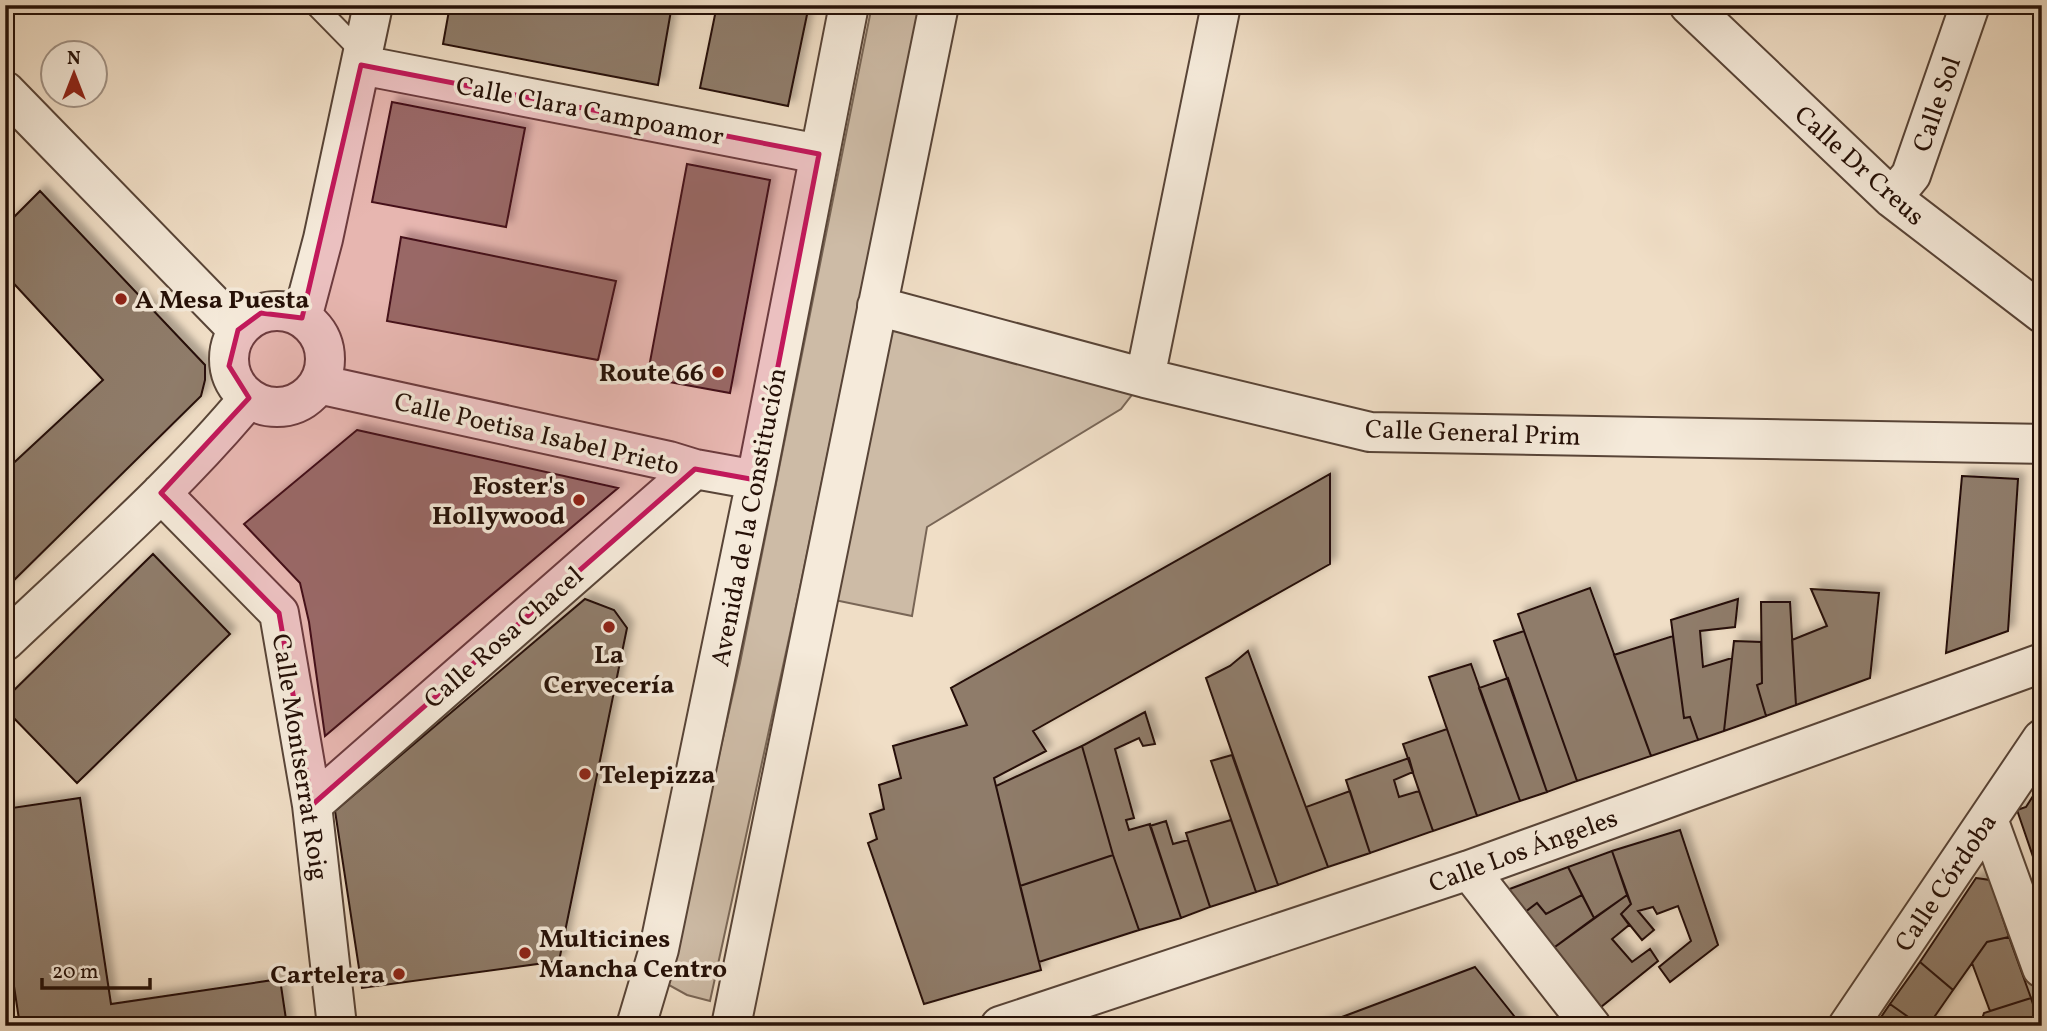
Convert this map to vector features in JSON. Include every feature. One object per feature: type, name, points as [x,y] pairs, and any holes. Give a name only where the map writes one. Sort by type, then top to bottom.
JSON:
[{"type":"street","points":[[302,318],[323,239],[373,5]]},
{"type":"street","name":"Avenida de la Constitución","points":[[636,1026],[659,948],[756,480],[849,5]]},
{"type":"street","points":[[731,1026],[939,5]]},
{"type":"street","points":[[1145,378],[1221,5]]},
{"type":"street","name":"Calle Dr Creus","points":[[1689,5],[1892,198],[2042,313]]},
{"type":"street","name":"Calle Sol","points":[[1892,198],[1911,175],[1970,5]]},
{"type":"street","name":"Calle Clara Campoamor","points":[[362,59],[819,154]]},
{"type":"street","points":[[5,91],[238,330]]},
{"type":"street","name":"Calle General Prim","points":[[877,306],[1145,378],[1370,432],[2042,444]]},
{"type":"street","points":[[289,312],[302,318],[312,326],[324,347],[323,373],[318,384],[304,398],[286,406],[267,405],[249,398],[236,384],[229,366],[230,347],[238,330],[261,313],[289,312]]},
{"type":"street","name":"Calle Poetisa Isabel Prieto","points":[[318,384],[695,469],[756,480]]},
{"type":"street","points":[[5,641],[161,493],[212,442],[249,398]]},
{"type":"street","name":"Calle Rosa Chacel","points":[[312,805],[695,469]]},
{"type":"street","name":"Calle Montserrat Roig","points":[[161,493],[279,613],[312,805],[337,1026]]},
{"type":"street","name":"Calle Los Ángeles","points":[[1000,1026],[1049,1017],[1469,870],[2042,663]]},
{"type":"street","name":"Calle Córdoba","points":[[1848,1026],[2042,738]]},
{"type":"street","points":[[1988,819],[2042,968]]},
{"type":"street","points":[[1469,870],[1591,1026]]},
{"type":"lane","points":[[315,5],[362,59]]},
{"type":"highlighted area","points":[[361,65],[819,154],[756,480],[695,469],[312,805],[279,613],[161,493],[249,398],[229,366],[238,330],[261,313],[302,318]]},
{"type":"shaded area","points":[[872,5],[920,5],[800,588],[710,1001],[687,995],[667,984],[740,663]]},
{"type":"shaded area","points":[[877,306],[1145,378],[1121,409],[927,527],[912,616],[820,597]]},
{"type":"building","points":[[450,5],[672,5],[658,85],[443,44]]},
{"type":"building","points":[[717,5],[809,5],[788,106],[700,88]]},
{"type":"building","points":[[392,102],[525,128],[506,227],[372,202]]},
{"type":"building","points":[[687,164],[770,180],[730,393],[647,378]]},
{"type":"building","points":[[40,191],[205,365],[205,380],[201,396],[5,589],[5,471],[103,380],[5,274],[5,226]]},
{"type":"building","points":[[401,237],[616,281],[598,360],[387,321]]},
{"type":"building","points":[[357,430],[618,488],[325,736],[309,622],[300,583],[244,524]]},
{"type":"building","points":[[1330,474],[1330,564],[1033,731],[1046,751],[994,778],[1041,970],[924,1004],[868,843],[877,839],[870,814],[884,809],[879,785],[901,778],[893,746],[967,725],[951,688]]},
{"type":"building","points":[[1962,476],[2018,479],[2008,631],[1946,653]]},
{"type":"building","points":[[153,554],[230,634],[77,783],[5,709],[5,699]]},
{"type":"building","points":[[1590,588],[1651,756],[1577,781],[1518,614]]},
{"type":"building","points":[[1811,589],[1879,593],[1870,678],[1796,705],[1792,640],[1827,626]]},
{"type":"building","points":[[585,599],[614,610],[627,628],[559,961],[362,988],[335,811]]},
{"type":"building","points":[[1738,599],[1735,627],[1700,631],[1703,667],[1732,658],[1724,731],[1698,740],[1690,717],[1684,718],[1671,620]]},
{"type":"building","points":[[1761,602],[1790,602],[1796,705],[1766,716],[1757,685],[1762,683]]},
{"type":"building","points":[[1524,631],[1577,781],[1547,792],[1494,641]]},
{"type":"building","points":[[1673,636],[1684,718],[1690,717],[1698,740],[1651,756],[1614,655]]},
{"type":"building","points":[[1734,641],[1761,642],[1762,683],[1757,685],[1766,716],[1724,731]]},
{"type":"building","points":[[1248,651],[1328,867],[1278,885],[1206,678],[1230,666]]},
{"type":"building","points":[[1471,664],[1520,801],[1477,816],[1429,677]]},
{"type":"building","points":[[1508,678],[1547,792],[1520,801],[1479,688]]},
{"type":"building","points":[[1145,712],[1155,744],[1143,746],[1139,738],[1115,749],[1134,818],[1126,820],[1129,830],[1150,824],[1181,918],[1139,930],[1113,855],[1082,746]]},
{"type":"building","points":[[1447,729],[1477,816],[1433,831],[1403,744]]},
{"type":"building","points":[[1082,746],[1113,855],[1020,886],[996,786]]},
{"type":"building","points":[[1232,755],[1278,885],[1256,892],[1211,761]]},
{"type":"building","points":[[1409,758],[1413,772],[1394,780],[1399,797],[1419,791],[1433,831],[1370,853],[1346,780]]},
{"type":"building","points":[[2042,782],[2042,883],[2017,810],[2026,807]]},
{"type":"building","points":[[1350,791],[1370,853],[1328,867],[1306,807]]},
{"type":"building","points":[[80,798],[111,1004],[280,979],[287,1026],[20,1026],[5,927],[5,809]]},
{"type":"building","points":[[1231,820],[1256,892],[1210,907],[1186,833]]},
{"type":"building","points":[[1166,821],[1173,844],[1188,840],[1210,907],[1181,918],[1150,826]]},
{"type":"building","points":[[1680,830],[1718,945],[1670,982],[1659,967],[1691,941],[1678,906],[1657,914],[1653,907],[1638,911],[1654,930],[1642,940],[1621,914],[1631,904],[1612,851]]},
{"type":"building","points":[[1612,851],[1627,895],[1594,918],[1568,867]]},
{"type":"building","points":[[1113,855],[1139,930],[1039,962],[1020,886]]},
{"type":"building","points":[[1568,867],[1582,895],[1546,914],[1537,903],[1520,916],[1499,893]]},
{"type":"building","points":[[1976,878],[1990,880],[2009,937],[1987,942],[1953,990],[1920,962]]},
{"type":"building","points":[[1582,895],[1594,918],[1548,952],[1520,916],[1537,903],[1546,914]]},
{"type":"building","points":[[1627,895],[1631,904],[1621,914],[1629,925],[1612,939],[1632,962],[1650,949],[1658,961],[1596,1011],[1548,952]]},
{"type":"building","points":[[2009,937],[2031,998],[1990,1011],[1972,963],[1987,942]]},
{"type":"building","points":[[1920,962],[1953,990],[1928,1026],[1921,1026],[1890,1004]]},
{"type":"building","points":[[1475,967],[1522,1026],[1318,1026]]},
{"type":"building","points":[[2031,998],[2040,1026],[1985,1026],[1982,1019],[1984,1013]]},
{"type":"building","points":[[1890,1004],[1921,1026],[1875,1026]]},
{"type":"place","name":"A Mesa Puesta","points":[[121,299]]},
{"type":"place","name":"Route 66","points":[[718,372]]},
{"type":"place","name":"Foster's Hollywood","points":[[579,500]]},
{"type":"place","name":"La Cervecería","points":[[609,627]]},
{"type":"place","name":"Telepizza","points":[[585,774]]},
{"type":"place","name":"Multicines Mancha Centro","points":[[525,953]]},
{"type":"place","name":"Cartelera","points":[[399,974]]}]
